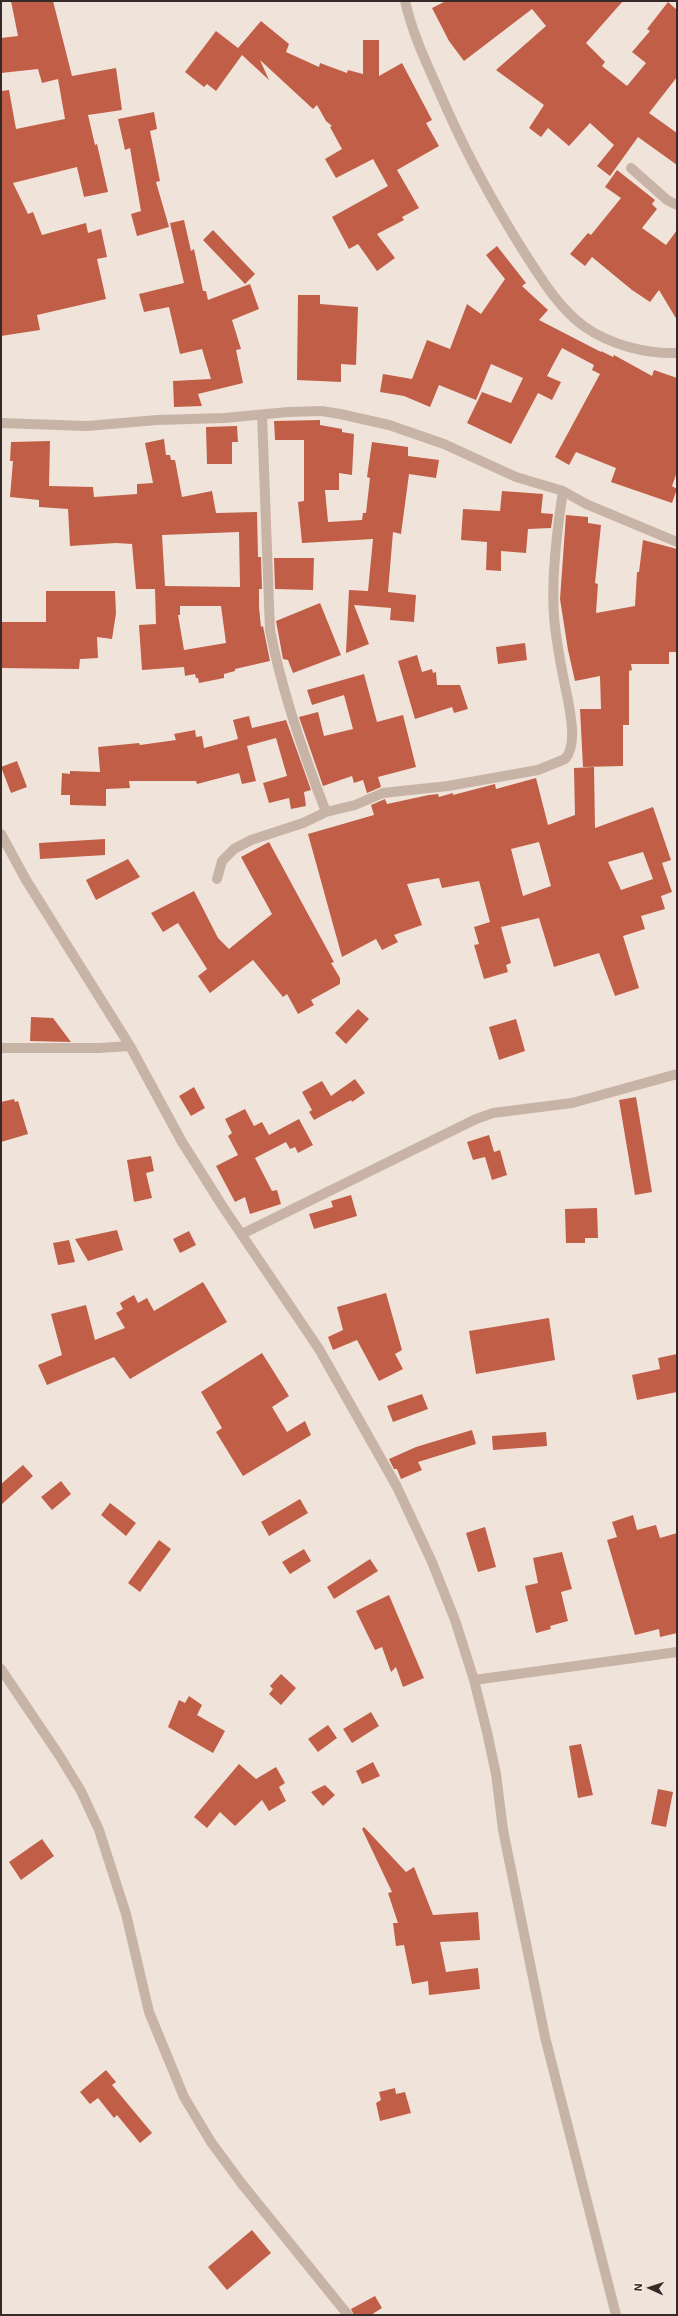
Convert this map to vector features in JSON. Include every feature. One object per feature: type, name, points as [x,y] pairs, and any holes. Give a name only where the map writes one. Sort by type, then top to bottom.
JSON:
[{"type":"street","points":[[405,1],[410,21],[455,129],[511,231],[541,278],[564,307],[584,327],[611,341],[640,349],[664,353],[677,353]]},
{"type":"street","points":[[631,168],[667,200],[677,206]]},
{"type":"street","points":[[1,423],[87,426],[157,420],[322,411],[389,425],[444,444],[516,477],[563,491],[586,504],[677,542]]},
{"type":"street","points":[[262,415],[270,630],[275,655],[298,736],[326,812]]},
{"type":"street","points":[[216,879],[222,861],[234,849],[252,840],[303,823],[326,812],[355,805],[383,793],[448,786],[538,770],[561,762],[569,754],[571,715],[560,661],[554,614],[558,526],[563,491]]},
{"type":"street","points":[[1,834],[26,880],[130,1046],[182,1142],[319,1349],[397,1487],[432,1562],[455,1620],[474,1680],[496,1774],[503,1830],[545,2037],[616,2315]]},
{"type":"street","points":[[1,1048],[99,1048],[130,1046]]},
{"type":"street","points":[[242,1234],[476,1119],[493,1113],[572,1104],[677,1074]]},
{"type":"street","points":[[474,1680],[677,1652]]},
{"type":"street","points":[[1,1669],[60,1755],[81,1791],[99,1830],[126,1914],[149,2012],[184,2097],[211,2142],[233,2172],[348,2315]]},
{"type":"building","points":[[11,1],[53,1],[72,76],[116,68],[122,110],[88,115],[95,145],[97,144],[108,192],[84,197],[77,167],[13,183],[28,214],[33,212],[42,235],[86,223],[88,233],[101,229],[107,257],[97,259],[106,299],[37,315],[40,330],[1,336],[1,91],[9,90],[16,129],[65,119],[58,79],[42,83],[38,69],[1,73],[1,38],[18,36]]},
{"type":"building","points":[[446,1],[623,1],[586,43],[605,62],[602,66],[627,86],[646,63],[632,52],[650,31],[647,29],[668,2],[677,10],[677,77],[649,113],[677,133],[677,165],[638,137],[610,176],[597,166],[614,145],[590,123],[569,146],[548,128],[541,137],[529,128],[544,105],[496,70],[546,26],[532,9],[464,61],[449,41],[432,8]]},
{"type":"building","points":[[261,21],[289,44],[286,52],[319,67],[320,63],[347,73],[348,70],[363,74],[363,40],[379,40],[379,76],[402,63],[432,120],[426,123],[439,146],[397,170],[419,208],[402,217],[404,220],[377,234],[395,258],[377,271],[358,244],[349,249],[332,217],[388,186],[373,159],[336,178],[325,159],[342,149],[330,127],[332,126],[326,121],[317,105],[313,109],[260,60],[269,80],[242,55],[216,91],[207,84],[204,87],[185,72],[216,31],[238,48]]},
{"type":"building","points":[[154,112],[157,129],[150,131],[160,181],[156,182],[169,227],[137,236],[131,214],[141,211],[130,148],[125,150],[118,119]]},
{"type":"building","points":[[617,170],[655,200],[652,204],[657,209],[642,228],[666,245],[677,230],[677,320],[659,290],[650,302],[632,290],[592,257],[585,266],[570,254],[588,233],[591,235],[621,198],[605,187]]},
{"type":"building","points":[[184,220],[191,251],[194,249],[203,291],[206,291],[208,300],[250,284],[259,309],[232,320],[241,349],[236,350],[243,383],[198,394],[202,406],[174,407],[173,381],[211,379],[202,349],[180,354],[169,307],[144,312],[139,294],[184,283],[170,223]]},
{"type":"building","points":[[213,230],[255,274],[245,284],[203,240]]},
{"type":"building","points":[[497,246],[526,283],[522,286],[548,310],[539,320],[601,352],[613,357],[614,355],[652,376],[654,370],[677,378],[677,472],[672,486],[677,489],[672,503],[611,482],[616,468],[576,452],[569,465],[555,457],[600,374],[592,370],[594,365],[562,348],[547,376],[561,382],[552,400],[538,393],[511,444],[467,423],[482,392],[511,403],[523,378],[491,364],[476,400],[439,385],[430,407],[404,396],[380,392],[383,374],[412,379],[427,340],[450,349],[467,304],[481,314],[505,279],[486,255]]},
{"type":"building","points":[[298,295],[320,295],[320,304],[358,307],[356,365],[341,364],[341,382],[297,380]]},
{"type":"building","points":[[320,420],[320,425],[342,429],[342,432],[354,434],[352,475],[339,473],[339,490],[325,490],[328,522],[362,520],[363,513],[366,513],[370,478],[367,477],[372,442],[408,447],[408,456],[439,460],[436,478],[409,474],[401,534],[393,532],[388,592],[416,595],[414,622],[390,620],[391,608],[354,605],[369,644],[346,653],[349,590],[368,591],[373,539],[302,543],[298,502],[304,501],[304,440],[275,440],[274,421]]},
{"type":"building","points":[[237,426],[238,442],[232,442],[232,464],[207,464],[206,427]]},
{"type":"building","points":[[164,439],[166,455],[170,455],[171,460],[175,460],[182,497],[212,491],[216,513],[257,512],[258,557],[261,557],[262,589],[259,589],[259,607],[261,627],[263,626],[270,661],[235,669],[235,671],[224,674],[224,678],[199,683],[195,674],[185,676],[184,667],[142,670],[139,625],[156,624],[155,589],[136,589],[132,544],[116,543],[70,546],[68,509],[39,507],[39,500],[10,497],[13,461],[10,461],[11,442],[50,441],[49,486],[93,487],[94,497],[137,494],[137,484],[153,483],[145,443]],"holes":[[[239,532],[240,587],[165,586],[162,535]],[[180,606],[221,606],[226,643],[184,650],[178,615],[180,615]]]},
{"type":"building","points":[[502,491],[543,494],[541,513],[553,514],[551,528],[528,529],[526,553],[501,551],[501,571],[486,570],[487,542],[461,540],[463,509],[500,511]]},
{"type":"building","points":[[566,515],[588,517],[588,523],[601,525],[595,583],[598,584],[596,613],[635,606],[637,572],[639,572],[643,540],[677,549],[677,652],[669,652],[669,664],[631,664],[632,670],[629,671],[629,725],[623,725],[623,766],[583,767],[580,709],[601,709],[600,676],[575,681],[568,650],[560,599]]},
{"type":"building","points":[[274,558],[314,558],[313,590],[275,589]]},
{"type":"building","points":[[46,591],[115,591],[116,613],[112,639],[97,637],[98,658],[80,659],[79,669],[1,668],[1,622],[46,622]]},
{"type":"building","points":[[320,603],[341,655],[293,673],[288,660],[283,659],[276,621]]},
{"type":"building","points":[[525,643],[527,660],[498,664],[496,647]]},
{"type":"building","points":[[417,655],[422,672],[432,669],[433,673],[436,672],[437,685],[460,685],[468,709],[454,713],[452,707],[415,719],[398,661]]},
{"type":"building","points":[[364,674],[377,722],[403,715],[416,767],[378,777],[381,787],[367,793],[363,780],[354,783],[352,776],[323,786],[299,717],[318,712],[324,736],[353,729],[344,695],[312,705],[307,690]]},
{"type":"building","points":[[249,716],[252,728],[286,720],[311,790],[304,792],[306,806],[291,809],[289,798],[269,803],[263,783],[287,776],[276,738],[247,746],[256,781],[242,784],[239,773],[197,784],[196,781],[129,781],[130,788],[106,789],[106,806],[70,805],[70,795],[61,795],[62,773],[70,774],[70,771],[100,772],[98,747],[139,743],[140,745],[176,740],[174,734],[195,730],[196,737],[202,736],[204,748],[238,739],[233,720]]},
{"type":"building","points":[[17,761],[27,787],[11,793],[1,767]]},
{"type":"building","points":[[594,767],[595,828],[653,807],[671,860],[662,863],[672,892],[661,896],[665,909],[641,916],[645,929],[623,936],[639,988],[615,996],[599,953],[554,967],[539,918],[501,927],[511,963],[506,965],[508,972],[484,979],[474,945],[479,944],[474,927],[490,922],[479,881],[442,888],[439,878],[407,884],[422,925],[394,935],[398,942],[382,950],[376,939],[342,957],[308,834],[374,815],[371,805],[385,799],[387,804],[429,795],[438,794],[439,797],[453,793],[453,795],[495,784],[496,789],[536,778],[548,825],[575,815],[574,768]],"holes":[[[539,842],[551,886],[523,896],[511,849]],[[643,852],[653,879],[621,890],[608,862]]]},
{"type":"building","points":[[105,839],[105,855],[40,859],[39,843]]},
{"type":"building","points":[[269,842],[334,962],[331,963],[340,978],[340,984],[311,1000],[314,1005],[298,1014],[287,994],[283,997],[253,960],[210,993],[198,976],[207,969],[178,923],[163,932],[151,913],[194,891],[218,938],[229,949],[272,914],[241,857]]},
{"type":"building","points":[[128,859],[140,877],[96,900],[86,880]]},
{"type":"building","points":[[358,1009],[369,1019],[346,1044],[335,1033]]},
{"type":"building","points":[[31,1017],[53,1018],[71,1042],[30,1041]]},
{"type":"building","points":[[516,1019],[525,1051],[499,1060],[489,1027]]},
{"type":"building","points":[[355,1079],[365,1093],[352,1102],[351,1100],[314,1120],[309,1112],[312,1110],[302,1092],[322,1081],[331,1096]]},
{"type":"building","points":[[194,1087],[205,1108],[191,1116],[179,1096]]},
{"type":"building","points":[[636,1097],[652,1192],[635,1195],[619,1100]]},
{"type":"building","points":[[14,1099],[15,1102],[18,1101],[28,1134],[1,1142],[1,1102]]},
{"type":"building","points":[[245,1109],[254,1126],[262,1122],[269,1135],[299,1119],[313,1145],[298,1153],[295,1147],[290,1149],[286,1142],[255,1158],[272,1191],[277,1190],[281,1204],[250,1214],[245,1197],[235,1202],[216,1166],[238,1155],[228,1136],[232,1133],[225,1119]]},
{"type":"building","points":[[489,1135],[494,1152],[500,1150],[507,1175],[492,1180],[485,1157],[473,1160],[467,1142]]},
{"type":"building","points":[[151,1156],[154,1171],[146,1173],[152,1198],[134,1202],[127,1160]]},
{"type":"building","points":[[351,1195],[357,1216],[314,1229],[309,1214],[333,1207],[331,1201]]},
{"type":"building","points":[[597,1208],[598,1238],[585,1238],[585,1243],[566,1243],[565,1209]]},
{"type":"building","points":[[117,1230],[123,1250],[88,1261],[75,1239]]},
{"type":"building","points":[[189,1231],[196,1245],[180,1253],[173,1239]]},
{"type":"building","points":[[69,1240],[75,1262],[58,1265],[53,1243]]},
{"type":"building","points":[[203,1282],[227,1322],[130,1379],[114,1357],[47,1385],[38,1365],[62,1355],[51,1314],[86,1305],[95,1340],[125,1328],[116,1313],[123,1309],[120,1303],[134,1295],[138,1303],[147,1298],[154,1311]]},
{"type":"building","points":[[386,1293],[402,1350],[395,1354],[403,1369],[379,1381],[357,1340],[333,1350],[328,1337],[343,1330],[337,1307]]},
{"type":"building","points":[[549,1318],[555,1360],[476,1374],[469,1331]]},
{"type":"building","points":[[262,1353],[289,1396],[272,1407],[287,1432],[305,1421],[311,1435],[243,1476],[216,1432],[222,1428],[201,1392]]},
{"type":"building","points":[[677,1354],[677,1392],[637,1400],[632,1375],[660,1369],[658,1358]]},
{"type":"building","points":[[422,1394],[428,1409],[393,1422],[387,1406]]},
{"type":"building","points":[[472,1430],[476,1444],[418,1462],[422,1470],[401,1479],[397,1469],[394,1469],[389,1459],[416,1447]]},
{"type":"building","points":[[546,1432],[547,1446],[493,1450],[492,1436]]},
{"type":"building","points":[[23,1465],[33,1476],[1,1505],[1,1484]]},
{"type":"building","points":[[61,1481],[71,1494],[52,1510],[41,1497]]},
{"type":"building","points":[[300,1499],[308,1513],[269,1536],[261,1522]]},
{"type":"building","points":[[110,1503],[136,1523],[126,1536],[101,1515]]},
{"type":"building","points":[[633,1515],[637,1530],[656,1525],[660,1538],[677,1533],[677,1633],[660,1637],[659,1629],[635,1635],[607,1540],[617,1537],[612,1522]]},
{"type":"building","points":[[485,1527],[496,1567],[478,1572],[466,1533]]},
{"type":"building","points":[[159,1540],[171,1549],[140,1592],[128,1583]]},
{"type":"building","points":[[304,1549],[311,1561],[290,1574],[282,1562]]},
{"type":"building","points":[[562,1552],[572,1589],[561,1592],[568,1621],[550,1626],[551,1629],[536,1633],[525,1586],[538,1583],[533,1558]]},
{"type":"building","points":[[370,1559],[378,1571],[334,1599],[327,1587]]},
{"type":"building","points":[[389,1595],[424,1678],[403,1687],[396,1667],[391,1672],[382,1647],[375,1650],[356,1611]]},
{"type":"building","points":[[281,1674],[296,1688],[281,1705],[269,1694],[273,1689],[270,1686]]},
{"type":"building","points":[[189,1696],[202,1705],[197,1715],[225,1731],[213,1753],[168,1727],[179,1700],[185,1703]]},
{"type":"building","points":[[371,1712],[379,1726],[352,1743],[343,1729]]},
{"type":"building","points":[[328,1725],[337,1738],[318,1752],[308,1739]]},
{"type":"building","points":[[581,1744],[593,1795],[578,1798],[569,1746]]},
{"type":"building","points":[[373,1762],[380,1776],[362,1784],[356,1771]]},
{"type":"building","points":[[239,1764],[256,1779],[276,1767],[285,1783],[279,1787],[286,1801],[269,1811],[262,1800],[235,1826],[220,1812],[207,1828],[194,1817]]},
{"type":"building","points":[[325,1785],[335,1795],[323,1806],[311,1792]]},
{"type":"building","points":[[658,1789],[673,1792],[666,1827],[651,1824]]},
{"type":"building","points":[[364,1827],[406,1872],[414,1867],[433,1915],[478,1912],[480,1940],[440,1942],[446,1972],[478,1968],[480,1989],[429,1995],[428,1981],[412,1984],[404,1945],[396,1946],[393,1923],[398,1923],[388,1893],[392,1892],[362,1829]]},
{"type":"building","points":[[42,1839],[54,1856],[21,1880],[9,1862]]},
{"type":"building","points":[[106,2070],[116,2082],[112,2085],[152,2133],[140,2143],[117,2115],[114,2118],[98,2098],[90,2104],[80,2092]]},
{"type":"building","points":[[395,2088],[396,2094],[405,2092],[411,2113],[380,2121],[376,2103],[381,2100],[379,2092]]},
{"type":"building","points":[[252,2230],[271,2253],[227,2290],[208,2267]]},
{"type":"building","points":[[375,2296],[382,2308],[371,2315],[354,2315],[351,2309]]}]
